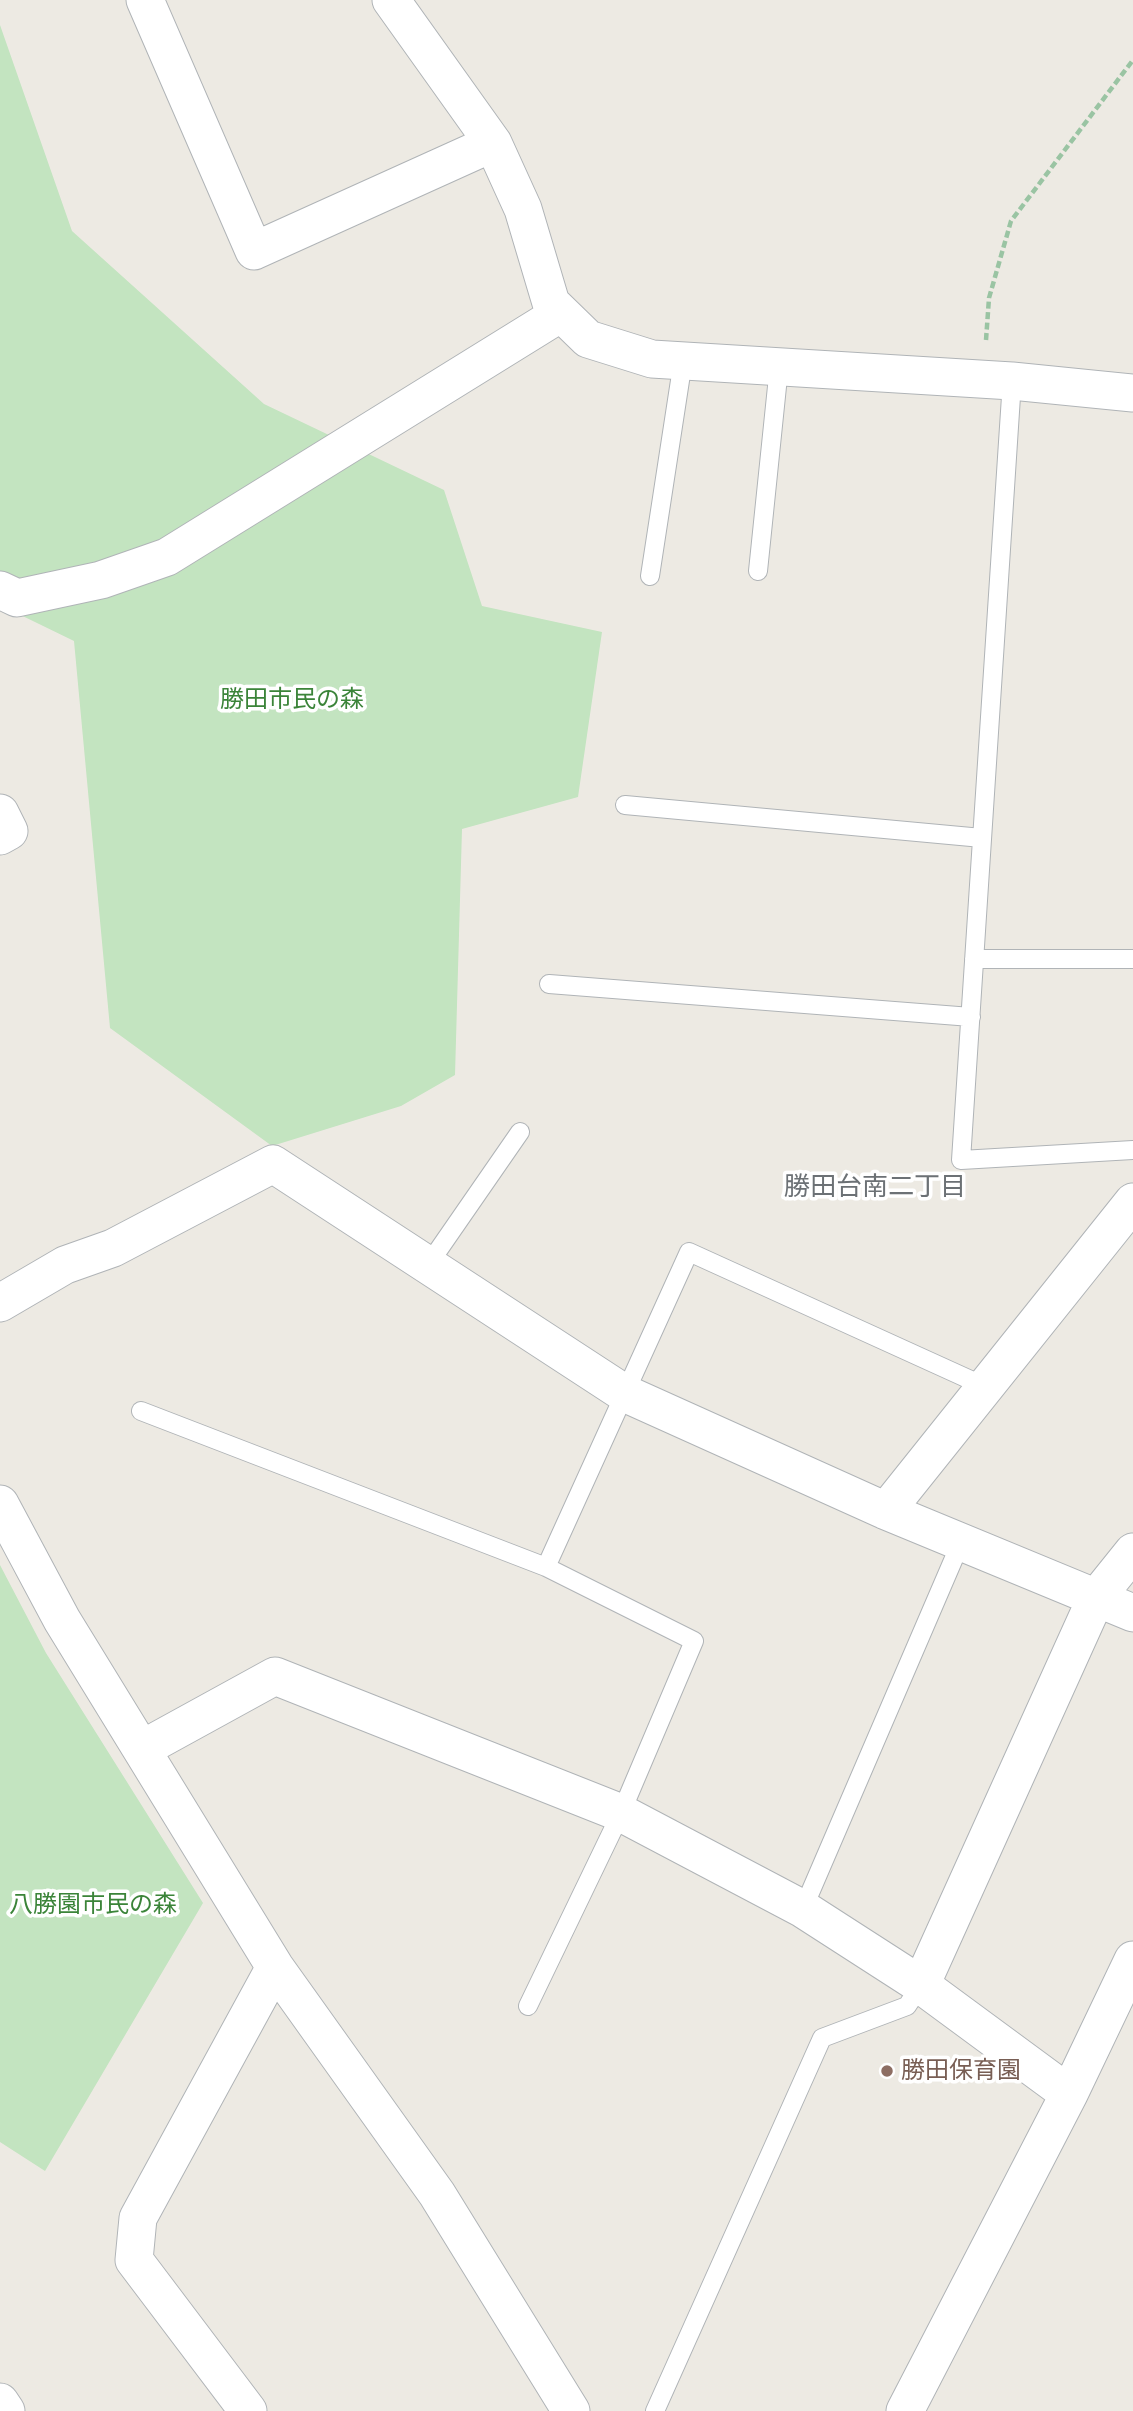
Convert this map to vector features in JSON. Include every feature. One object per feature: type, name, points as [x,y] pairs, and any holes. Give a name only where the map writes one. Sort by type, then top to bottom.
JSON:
[{"type":"street","points":[[145,0],[254,251],[494,143]]},
{"type":"street","points":[[391,0],[494,143],[523,209],[551,303],[588,339],[652,359],[998,381],[1133,393]]},
{"type":"street","points":[[0,590],[17,598],[101,580],[167,557],[561,313]]},
{"type":"street","points":[[0,813],[9,831],[0,836]]},
{"type":"street","points":[[0,1303],[65,1265],[113,1248],[274,1164],[624,1393],[886,1511],[1133,1613]]},
{"type":"street","points":[[886,1511],[1133,1202]]},
{"type":"street","points":[[0,1504],[62,1620],[275,1967],[437,2194],[570,2411]]},
{"type":"street","points":[[921,1985],[1096,1598],[1133,1552]]},
{"type":"street","points":[[142,1749],[275,1676],[621,1813],[803,1909],[921,1985],[1069,2094]]},
{"type":"street","points":[[905,2411],[1069,2094],[1133,1960]]},
{"type":"street","points":[[248,2411],[134,2260],[138,2218],[275,1967]]},
{"type":"street","points":[[0,2402],[6,2411]]},
{"type":"lane","points":[[650,576],[683,361]]},
{"type":"lane","points":[[758,571],[779,367]]},
{"type":"lane","points":[[998,381],[982,838],[961,1160],[1133,1150]]},
{"type":"lane","points":[[625,805],[982,838]]},
{"type":"lane","points":[[974,959],[1133,958]]},
{"type":"lane","points":[[549,984],[971,1017]]},
{"type":"lane","points":[[428,1265],[520,1132]]},
{"type":"lane","points":[[546,1567],[689,1252],[986,1387]]},
{"type":"lane","points":[[141,1411],[546,1567],[694,1641],[621,1813],[528,2006]]},
{"type":"lane","points":[[803,1909],[961,1542]]},
{"type":"lane","points":[[662,2408],[822,2038],[907,2006],[921,1985]]},
{"type":"path","points":[[998,381],[989,298],[1011,221],[1133,60]]},
{"type":"green space","name":"勝田市民の森","points":[[0,25],[72,231],[264,404],[444,490],[482,606],[602,632],[578,797],[462,829],[455,1075],[401,1106],[272,1146],[110,1028],[74,641],[0,605]]},
{"type":"green space","name":"八勝園市民の森","points":[[0,1565],[46,1653],[203,1903],[45,2171],[0,2142]]},
{"type":"place","name":"勝田保育園","points":[[887,2071]]},
{"type":"district","name":"勝田台南二丁目","points":[[875,1188]]}]
